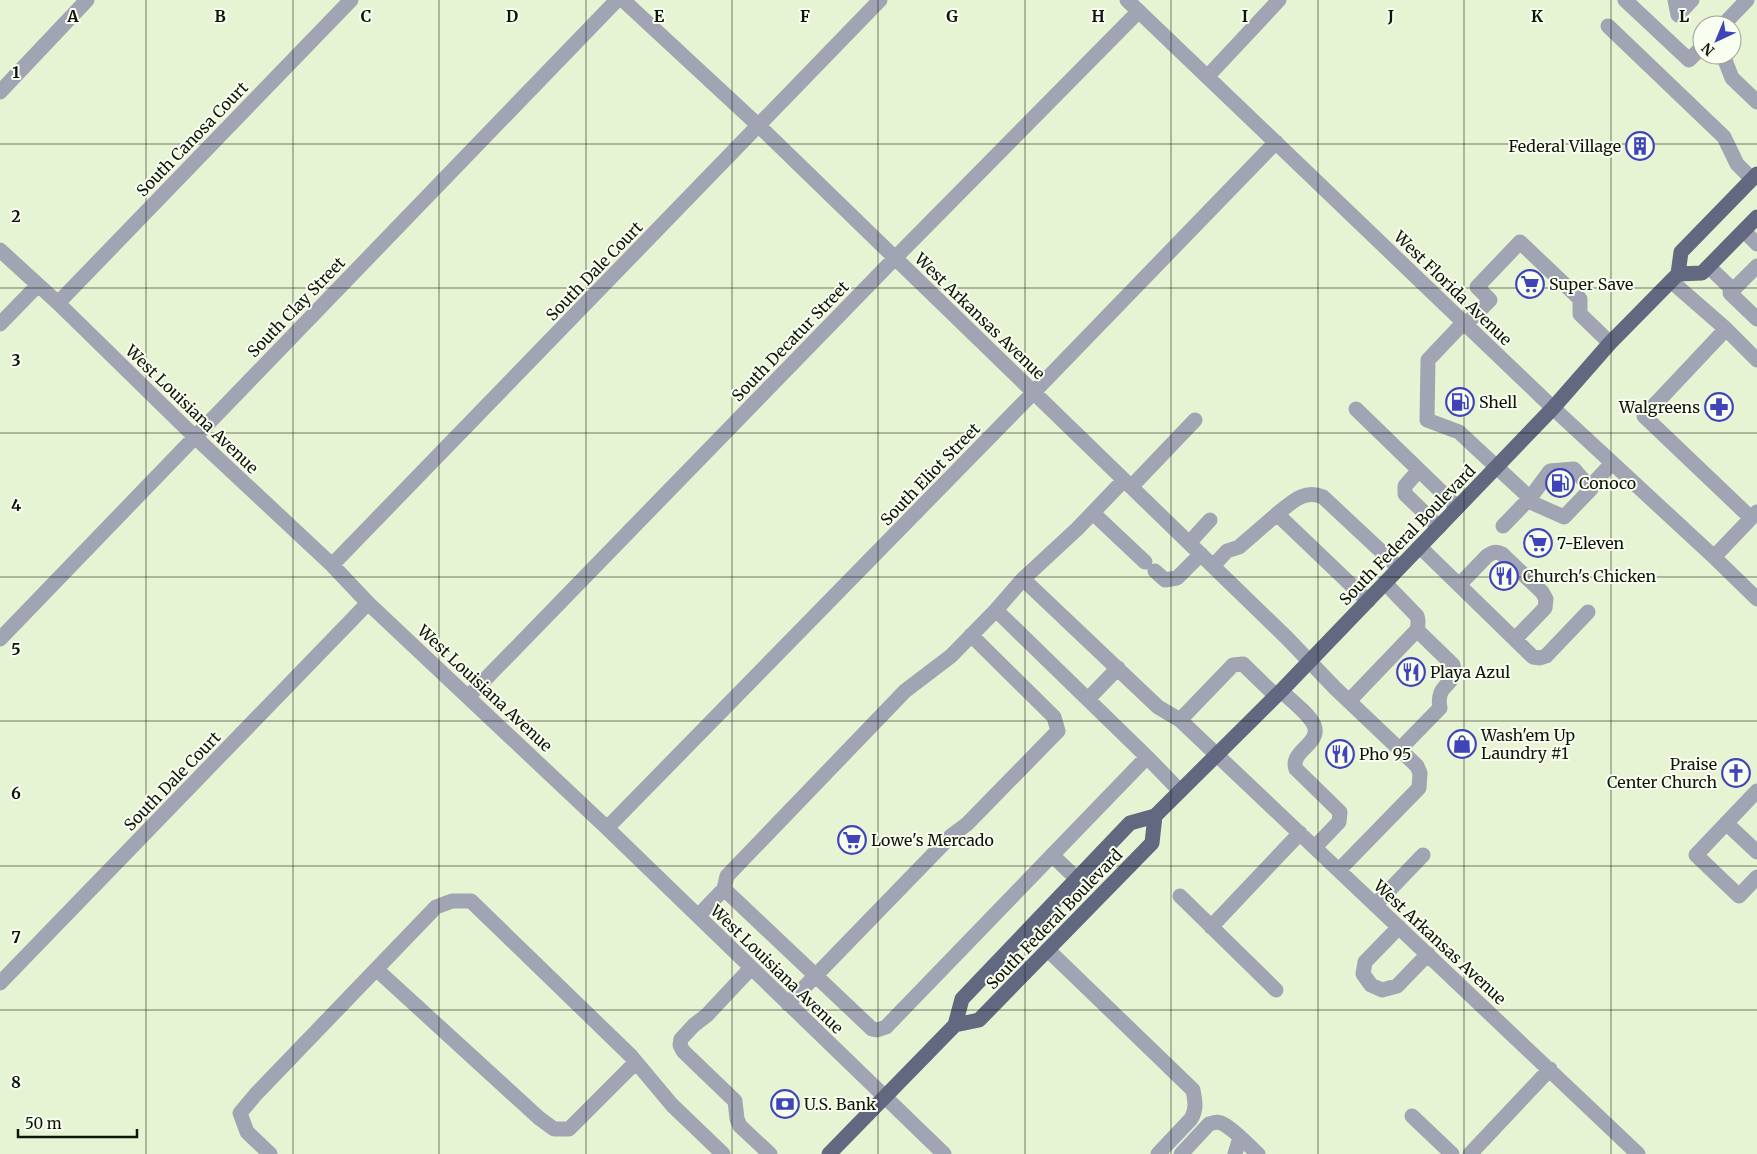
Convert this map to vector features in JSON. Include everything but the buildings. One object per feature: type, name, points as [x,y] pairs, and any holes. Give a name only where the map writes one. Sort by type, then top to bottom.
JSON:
[{"type":"main road","points":[[1755,177],[1681,252],[1674,277],[1702,273],[1757,217]]},
{"type":"main road","name":"South Federal Boulevard","points":[[828,1154],[954,1026],[962,999],[1130,823],[1156,816],[1217,756],[1553,408],[1610,343],[1674,277]]},
{"type":"main road","name":"South Federal Boulevard","points":[[954,1026],[979,1020],[1152,843],[1156,816]]},
{"type":"street","points":[[0,92],[87,0]]},
{"type":"street","name":"South Canosa Court","points":[[58,303],[351,0]]},
{"type":"street","name":"South Clay Street","points":[[0,639],[616,0]]},
{"type":"street","name":"West Arkansas Avenue","points":[[623,0],[759,126],[1189,542],[1416,766],[1420,773],[1419,788],[1339,870]]},
{"type":"street","name":"South Dale Court","points":[[332,565],[880,0]]},
{"type":"street","name":"West Florida Avenue","points":[[1127,0],[1553,408],[1757,599]]},
{"type":"street","points":[[1207,77],[1279,0]]},
{"type":"street","points":[[1625,0],[1689,60],[1692,57]]},
{"type":"street","points":[[1660,33],[1676,7],[1692,0]]},
{"type":"street","points":[[1732,15],[1746,0]]},
{"type":"street","name":"South Decatur Street","points":[[469,696],[895,258],[1139,11]]},
{"type":"street","points":[[1608,26],[1724,137],[1737,164],[1755,177]]},
{"type":"street","points":[[1727,65],[1732,78],[1757,102]]},
{"type":"street","name":"South Eliot Street","points":[[607,828],[1276,142]]},
{"type":"street","points":[[1744,231],[1757,244]]},
{"type":"street","points":[[1610,343],[1580,314],[1580,299],[1520,242],[1477,287],[1490,300],[1428,360],[1427,420],[1459,432],[1497,466],[1529,499],[1564,517],[1612,464]]},
{"type":"street","name":"West Louisiana Avenue","points":[[0,250],[58,303],[195,437],[607,828],[944,1154]]},
{"type":"street","points":[[1709,266],[1733,290]]},
{"type":"street","points":[[1757,266],[1730,293],[1757,319]]},
{"type":"street","points":[[1674,277],[1757,360]]},
{"type":"street","points":[[0,324],[38,285]]},
{"type":"street","points":[[1714,557],[1754,515],[1644,416],[1726,329]]},
{"type":"street","points":[[1356,409],[1457,507]]},
{"type":"street","points":[[698,916],[724,889],[727,876],[905,691],[951,656],[1023,579],[1092,513],[1128,483],[1195,420]]},
{"type":"street","points":[[1502,526],[1529,499],[1550,471],[1574,469],[1589,488]]},
{"type":"street","points":[[1419,470],[1405,486],[1405,494],[1439,527]]},
{"type":"street","points":[[1213,566],[1227,552],[1239,548],[1300,496],[1309,493],[1323,497],[1399,568]]},
{"type":"street","points":[[1092,513],[1165,580],[1177,578],[1201,554]]},
{"type":"street","points":[[1278,514],[1368,601]]},
{"type":"street","points":[[1189,542],[1210,520]]},
{"type":"street","points":[[1420,547],[1533,657],[1540,658],[1546,656],[1588,612]]},
{"type":"street","points":[[1459,585],[1487,556],[1492,552],[1497,552],[1502,554],[1542,592],[1546,599],[1545,608],[1515,639]]},
{"type":"street","name":"West Arkansas Avenue","points":[[1023,579],[1158,707],[1180,720],[1638,1154]]},
{"type":"street","points":[[1349,701],[1417,630],[1419,620],[1417,616],[1385,583]]},
{"type":"street","name":"South Dale Court","points":[[0,983],[368,602]]},
{"type":"street","points":[[996,610],[1148,757],[1180,791]]},
{"type":"street","points":[[1399,750],[1440,708],[1438,699],[1441,690],[1453,678],[1455,672],[1453,665],[1417,630]]},
{"type":"street","points":[[788,1004],[951,836],[967,824],[1058,732],[1054,717],[971,635]]},
{"type":"street","points":[[1180,720],[1233,665],[1238,663],[1243,664],[1311,720],[1315,727],[1315,734],[1295,759],[1294,764],[1296,769],[1340,812],[1341,817],[1339,822],[1315,847]]},
{"type":"street","points":[[1088,699],[1118,668]]},
{"type":"street","points":[[724,889],[872,1029],[882,1029],[1148,757]]},
{"type":"street","points":[[1757,791],[1696,854],[1739,896],[1757,877]]},
{"type":"street","points":[[1726,823],[1757,852]]},
{"type":"street","points":[[1211,927],[1300,833]]},
{"type":"street","points":[[1052,855],[1077,879]]},
{"type":"street","points":[[1375,905],[1423,855]]},
{"type":"street","points":[[1180,896],[1276,990]]},
{"type":"street","points":[[270,1154],[247,1132],[240,1113],[256,1094],[436,907],[452,901],[471,901],[636,1062],[672,1105],[723,1154]]},
{"type":"street","points":[[1399,927],[1366,962],[1363,974],[1371,985],[1382,990],[1397,986],[1428,954]]},
{"type":"street","points":[[1048,950],[1193,1090],[1196,1106],[1194,1114],[1158,1154]]},
{"type":"street","points":[[751,968],[707,1015],[681,1038],[680,1045],[735,1101],[737,1119],[740,1126],[770,1154]]},
{"type":"street","points":[[376,969],[539,1118],[554,1129],[569,1129],[636,1062]]},
{"type":"street","points":[[1470,1154],[1550,1069]]},
{"type":"street","points":[[1412,1116],[1452,1154]]},
{"type":"street","points":[[1181,1154],[1209,1124],[1215,1122],[1221,1123],[1240,1137],[1258,1154]]},
{"type":"street","points":[[1235,1154],[1240,1137]]},
{"type":"place","name":"Federal Village","points":[[1640,146]]},
{"type":"place","name":"Super Save","points":[[1530,284]]},
{"type":"place","name":"Shell","points":[[1460,402]]},
{"type":"place","name":"Walgreens","points":[[1719,407]]},
{"type":"place","name":"Conoco","points":[[1560,483]]},
{"type":"place","name":"7-Eleven","points":[[1538,543]]},
{"type":"place","name":"Church's Chicken","points":[[1504,576]]},
{"type":"place","name":"Playa Azul","points":[[1411,672]]},
{"type":"place","name":"Wash'em Up Laundry #1","points":[[1462,744]]},
{"type":"place","name":"Pho 95","points":[[1340,754]]},
{"type":"place","name":"Praise Center Church","points":[[1736,773]]},
{"type":"place","name":"Lowe's Mercado","points":[[852,840]]},
{"type":"place","name":"U.S. Bank","points":[[785,1104]]}]
